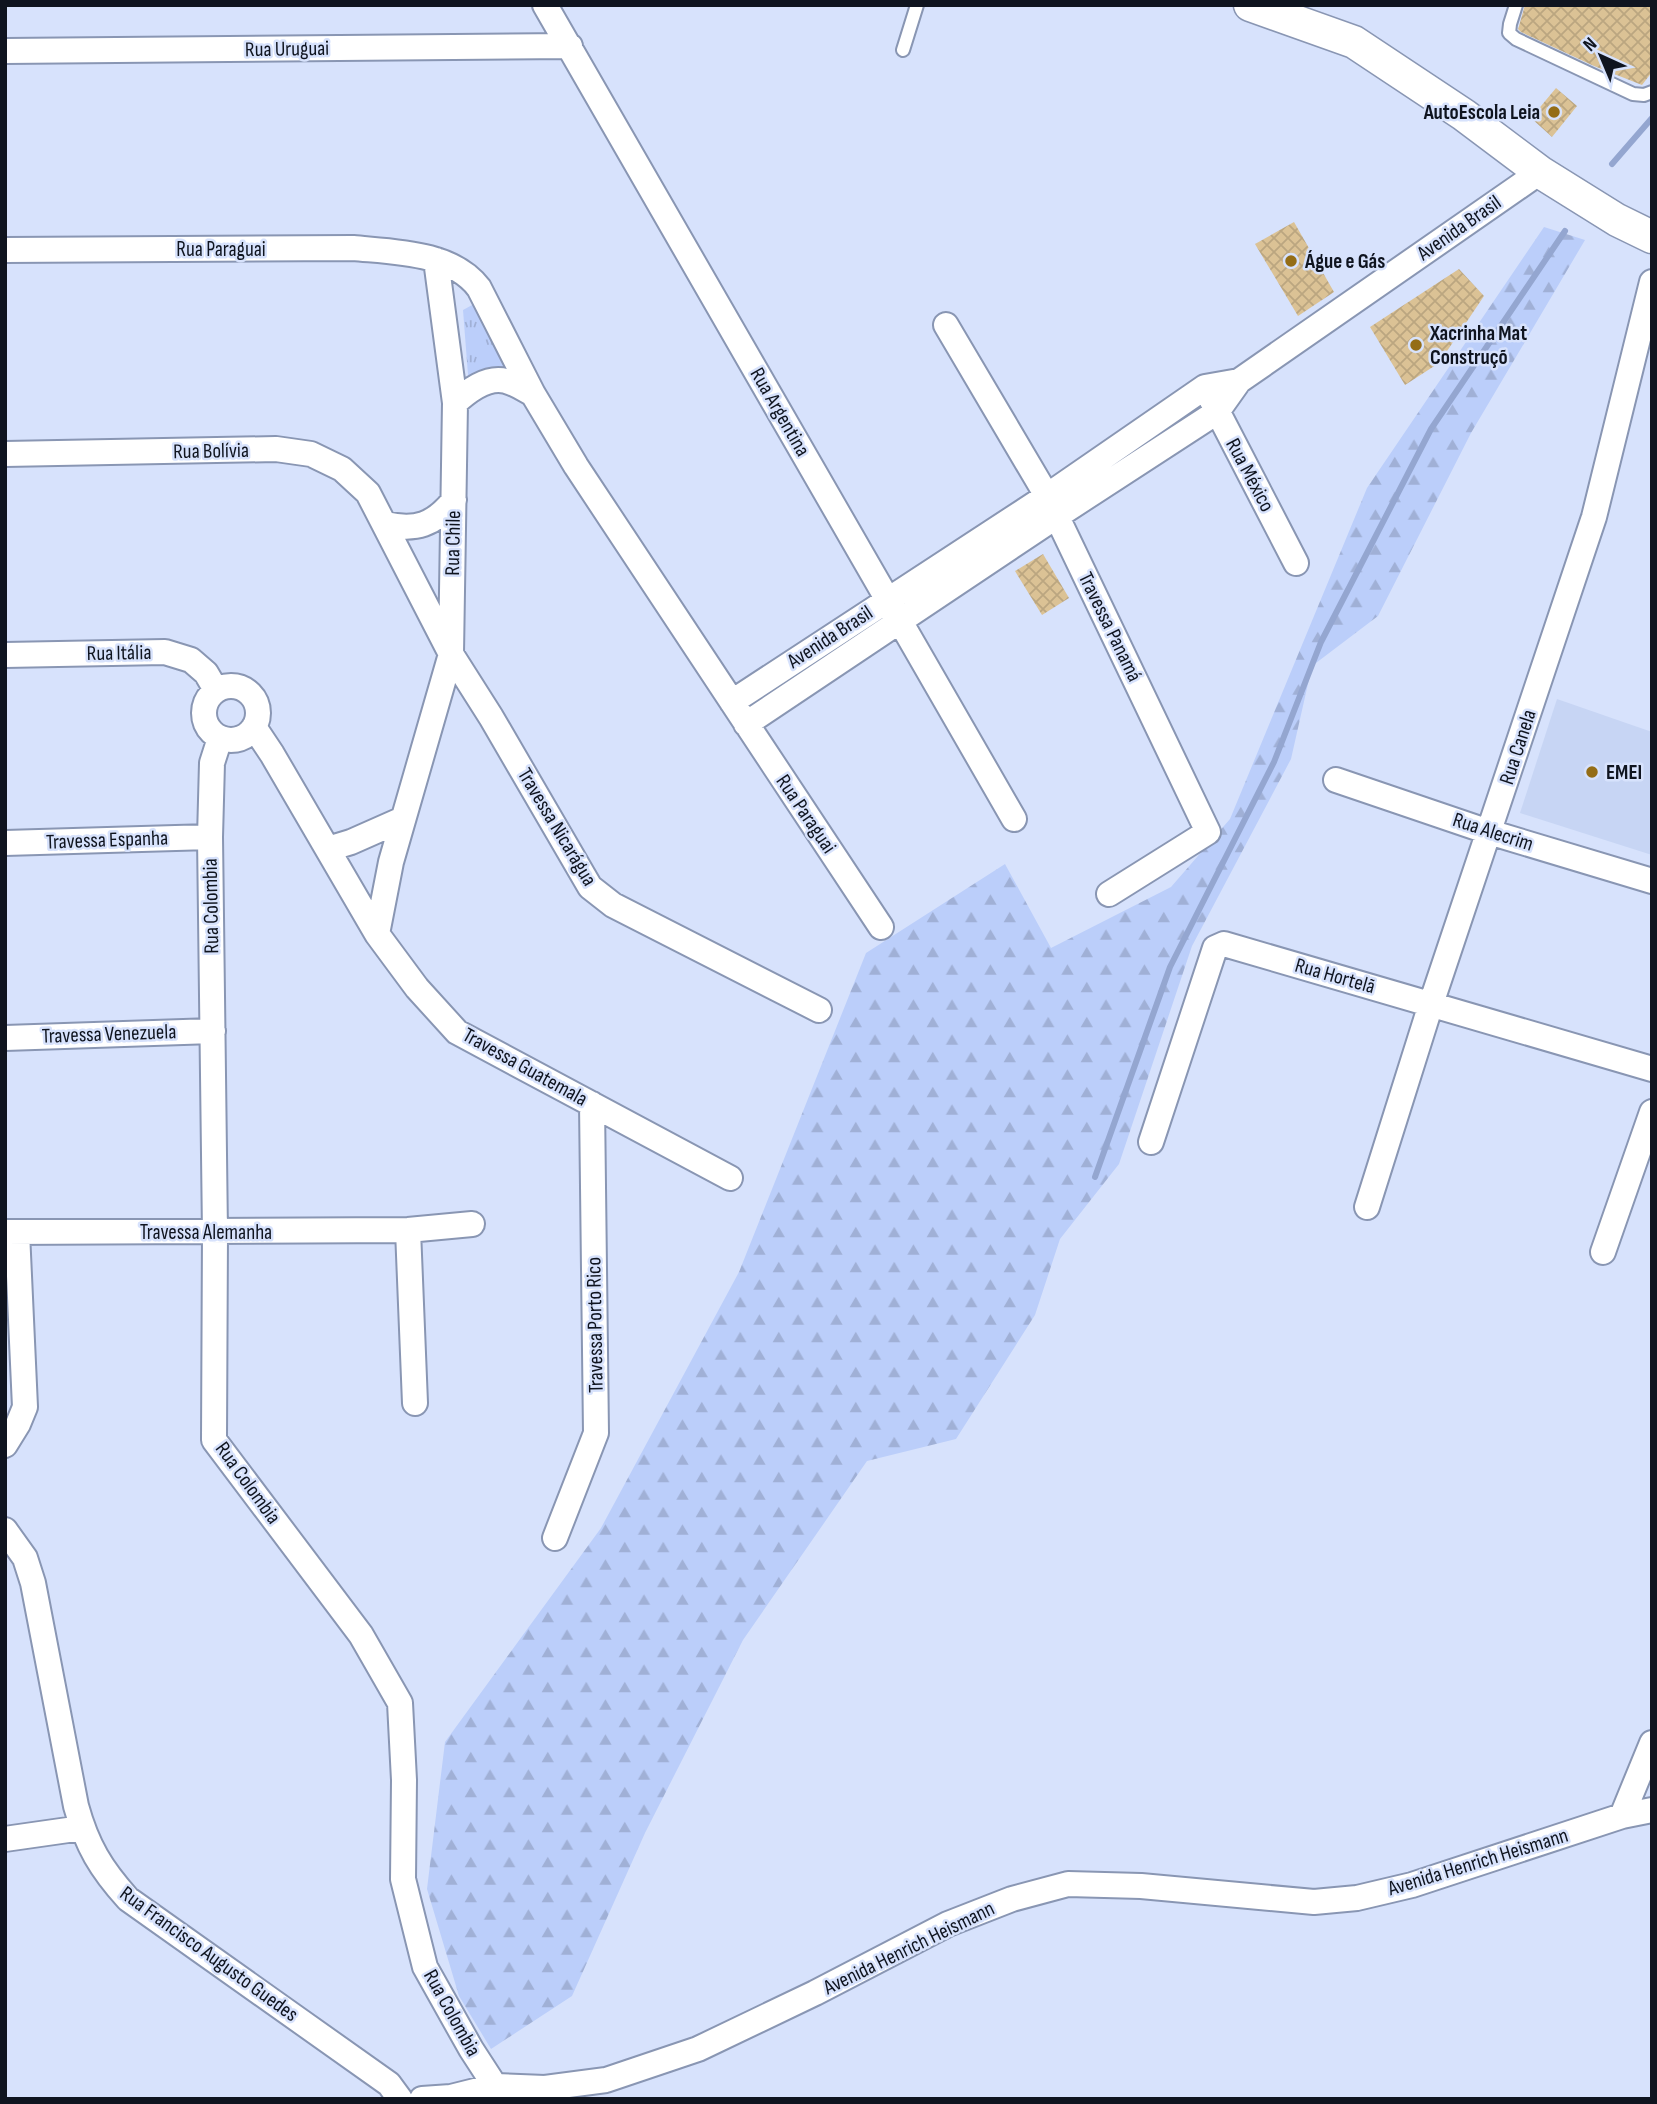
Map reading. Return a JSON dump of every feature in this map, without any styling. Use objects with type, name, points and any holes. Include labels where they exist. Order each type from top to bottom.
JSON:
[{"type":"street","name":"Rua Argentina","points":[[545,5],[1014,819]]},
{"type":"street","points":[[1250,5],[1354,42],[1464,115],[1540,172],[1617,220],[1652,237]]},
{"type":"street","name":"Rua Uruguai","points":[[5,51],[569,46]]},
{"type":"street","name":"Avenida Brasil","points":[[732,702],[894,609],[1114,466],[1217,412],[1240,381],[1540,172]]},
{"type":"street","name":"Rua Paraguai","points":[[5,250],[354,248],[436,260],[472,279],[479,288],[533,394]]},
{"type":"street","name":"Rua Chile","points":[[377,934],[391,862],[452,654],[455,403],[436,260]]},
{"type":"street","name":"Rua Canela","points":[[1367,1208],[1594,517],[1652,282]]},
{"type":"street","name":"Travessa Panamá","points":[[946,325],[1052,506],[1208,832],[1108,894]]},
{"type":"street","points":[[455,403],[469,390],[486,382],[505,380],[533,394],[576,466],[732,702]]},
{"type":"street","name":"Avenida Brasil","points":[[1114,466],[1205,387],[1240,381]]},
{"type":"street","name":"Rua México","points":[[1205,387],[1296,563]]},
{"type":"street","name":"Rua Bolívia","points":[[5,454],[276,449],[311,454],[342,469],[368,493],[452,654]]},
{"type":"street","points":[[385,524],[400,527],[423,524],[444,512],[454,500]]},
{"type":"street","name":"Avenida Brasil","points":[[746,724],[894,609]]},
{"type":"street","name":"Rua Itália","points":[[5,655],[165,652],[191,660],[206,673],[216,690]]},
{"type":"street","name":"Travessa Nicarágua","points":[[452,654],[590,887],[612,905],[819,1010]]},
{"type":"street","points":[[225,686],[244,689],[256,702],[258,711],[254,727],[239,739],[220,738],[212,733],[203,716],[208,697],[225,686]]},
{"type":"street","name":"Rua Paraguai","points":[[732,702],[881,927]]},
{"type":"street","name":"Travessa Guatemala","points":[[254,727],[377,934],[417,988],[457,1032],[730,1178]]},
{"type":"street","name":"Rua Colombia","points":[[220,738],[212,763],[209,837],[215,1233],[214,1440],[361,1634],[400,1703],[404,1780],[403,1879],[425,1967],[495,2086]]},
{"type":"street","name":"Rua Alecrim","points":[[1336,780],[1489,832],[1652,881]]},
{"type":"street","points":[[328,849],[403,819]]},
{"type":"street","name":"Travessa Espanha","points":[[5,843],[209,837]]},
{"type":"street","name":"Rua Hortelã","points":[[1151,1142],[1215,948],[1224,944],[1652,1069]]},
{"type":"street","name":"Travessa Venezuela","points":[[5,1038],[213,1031]]},
{"type":"street","name":"Travessa Porto Rico","points":[[555,1538],[596,1433],[592,1104]]},
{"type":"street","points":[[1603,1252],[1652,1112]]},
{"type":"street","name":"Travessa Alemanha","points":[[11,1232],[408,1230],[472,1224]]},
{"type":"street","points":[[408,1230],[415,1403]]},
{"type":"street","points":[[5,1445],[25,1407],[11,1232]]},
{"type":"street","name":"Rua Francisco Augusto Guedes","points":[[5,1530],[25,1558],[33,1583],[82,1828],[90,1849],[110,1879],[128,1899],[389,2084],[400,2099]]},
{"type":"street","points":[[1622,1816],[1652,1743]]},
{"type":"street","name":"Avenida Henrich Heismann","points":[[422,2099],[450,2097],[495,2086],[545,2088],[606,2080],[698,2049],[816,1993],[948,1924],[1012,1899],[1068,1884],[1140,1886],[1314,1902],[1357,1898],[1412,1885],[1622,1816],[1652,1810]]},
{"type":"street","points":[[5,1839],[82,1828]]},
{"type":"lane","points":[[903,50],[918,5]]},
{"type":"lane","points":[[1517,5],[1509,33],[1516,39],[1633,94],[1644,95],[1652,92]]},
{"type":"shaded area","name":"EMEI","points":[[1557,699],[1652,732],[1652,855],[1520,813]]},
{"type":"green space","points":[[1544,227],[1585,240],[1471,433],[1378,616],[1312,666],[1291,759],[1192,946],[1119,1164],[1060,1239],[1035,1315],[956,1439],[867,1461],[743,1640],[645,1833],[572,1996],[491,2049],[459,1996],[427,1889],[445,1742],[601,1528],[739,1272],[866,953],[1005,864],[1051,948],[1171,887],[1230,819],[1367,488]]},
{"type":"green space","points":[[474,304],[508,359],[504,368],[473,380],[468,375],[463,310]]},
{"type":"building","points":[[1525,5],[1652,5],[1652,72],[1642,85],[1521,32],[1518,29]]},
{"type":"building","name":"AutoEscola Leia","points":[[1556,88],[1577,106],[1552,137],[1531,118]]},
{"type":"building","name":"Águe e Gás","points":[[1294,222],[1334,292],[1298,316],[1255,244]]},
{"type":"building","name":"Xacrinha Mat Construçõ","points":[[1459,269],[1484,296],[1439,363],[1405,385],[1370,327]]},
{"type":"building","points":[[1043,554],[1069,598],[1042,615],[1015,571]]},
{"type":"waterway","points":[[1612,164],[1652,118]]},
{"type":"waterway","points":[[1095,1177],[1170,967],[1274,762],[1321,642],[1431,429],[1565,231]]},
{"type":"place","name":"AutoEscola Leia","points":[[1554,112]]},
{"type":"place","name":"Águe e Gás","points":[[1291,261]]},
{"type":"place","name":"Xacrinha Mat Construçõ","points":[[1416,345]]},
{"type":"place","name":"EMEI","points":[[1592,772]]}]
